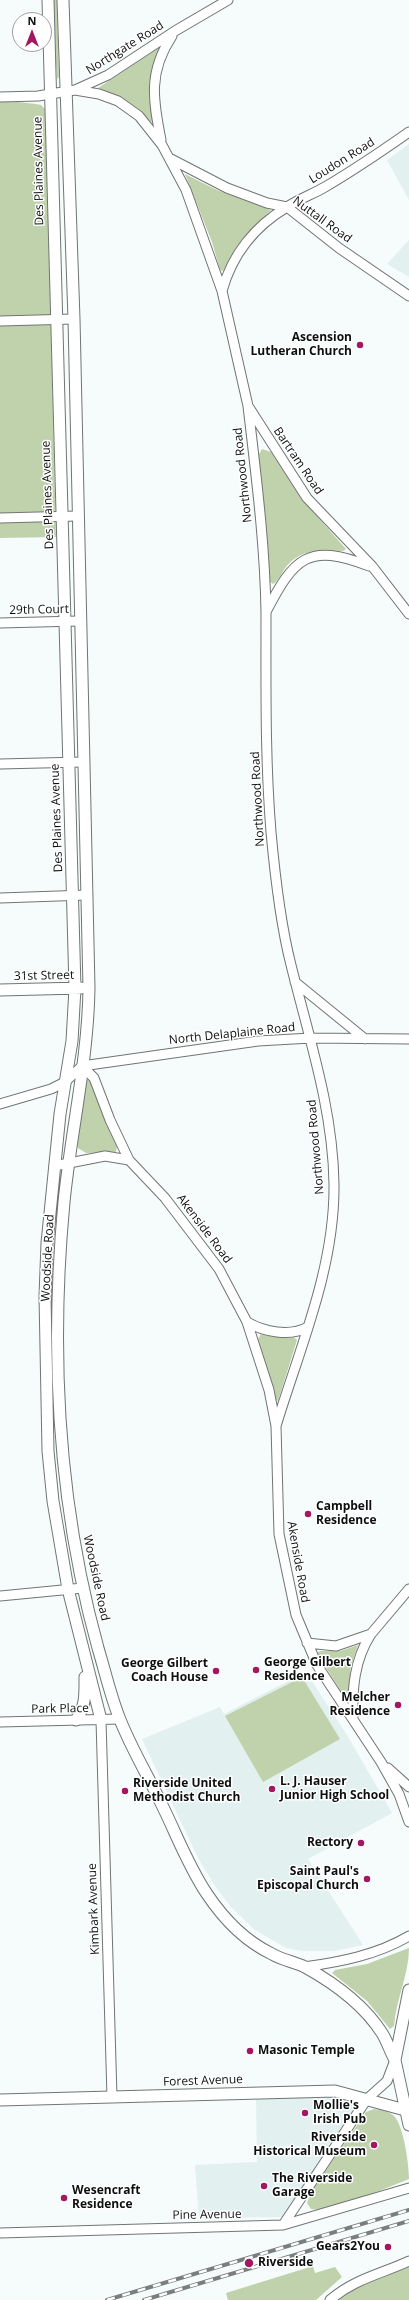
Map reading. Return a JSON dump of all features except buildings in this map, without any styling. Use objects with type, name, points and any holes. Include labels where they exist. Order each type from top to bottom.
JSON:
[{"type":"street","name":"Des Plaines Avenue","points":[[48,0],[75,988]]},
{"type":"street","points":[[63,0],[70,91],[79,621],[89,988]]},
{"type":"street","name":"Northgate Road","points":[[70,91],[108,75],[175,31],[228,0]]},
{"type":"street","name":"Northgate Road","points":[[162,145],[156,116],[154,81],[161,55],[175,31]]},
{"type":"street","name":"Bartram Road","points":[[0,97],[24,98],[70,91],[99,94],[118,101],[139,116],[162,145],[171,159],[186,190],[222,291],[248,406],[307,498],[372,566],[409,614]]},
{"type":"street","name":"Loudon Road","points":[[287,207],[325,187],[409,132]]},
{"type":"street","name":"Nuttall Road","points":[[171,159],[226,188],[267,203],[287,207],[339,248],[409,296]]},
{"type":"street","points":[[222,291],[227,274],[244,244],[270,219],[287,207]]},
{"type":"street","points":[[0,321],[74,320]]},
{"type":"street","name":"Northwood Road","points":[[248,406],[260,528],[266,613],[265,689],[271,831],[286,944],[311,1038],[327,1112],[334,1185],[329,1248],[315,1307],[276,1426]]},
{"type":"street","points":[[0,518],[77,516]]},
{"type":"street","name":"Northwood Road","points":[[266,613],[289,572],[314,555],[334,555],[372,566]]},
{"type":"street","name":"29th Court","points":[[0,623],[79,621]]},
{"type":"street","points":[[0,764],[83,762]]},
{"type":"street","points":[[0,898],[87,895]]},
{"type":"street","points":[[295,982],[365,1039]]},
{"type":"street","name":"Woodside Road","points":[[75,988],[72,1042],[65,1082],[49,1216],[45,1296],[48,1451],[53,1501],[68,1589],[101,1720]]},
{"type":"street","name":"31st Street","points":[[0,990],[89,988]]},
{"type":"street","name":"Woodside Road","points":[[89,988],[86,1043],[69,1163],[60,1268],[60,1372],[64,1469],[83,1588],[120,1719],[196,1874],[210,1899],[232,1925],[244,1936],[272,1955],[304,1967],[341,1991],[369,2016],[384,2036],[394,2060]]},
{"type":"street","name":"North Delaplaine Road","points":[[82,1066],[258,1041],[311,1038],[409,1040]]},
{"type":"street","points":[[0,1104],[51,1089],[65,1082],[82,1066]]},
{"type":"street","name":"Akenside Road","points":[[82,1066],[94,1078],[110,1120],[130,1160],[165,1198],[219,1269],[247,1322],[269,1390],[276,1426],[279,1534],[292,1600],[307,1643],[317,1665],[352,1721],[381,1762],[399,1794],[409,1822]]},
{"type":"street","points":[[54,1166],[105,1156],[130,1160]]},
{"type":"street","points":[[247,1322],[260,1328],[275,1332],[294,1331],[308,1327]]},
{"type":"street","points":[[0,1596],[83,1588]]},
{"type":"street","points":[[352,1721],[352,1700],[356,1671],[363,1646],[370,1634],[409,1589]]},
{"type":"street","points":[[307,1643],[336,1646],[370,1634]]},
{"type":"street","points":[[76,1720],[83,1709],[85,1700],[86,1660]]},
{"type":"street","name":"Park Place","points":[[0,1722],[120,1719]]},
{"type":"street","name":"Kimbark Avenue","points":[[101,1720],[112,2097]]},
{"type":"street","name":"Akenside Road","points":[[381,1762],[409,1787]]},
{"type":"street","points":[[304,1967],[350,1959],[393,1945],[409,1936]]},
{"type":"street","points":[[283,2225],[367,2099],[384,2086],[394,2060],[409,1990]]},
{"type":"street","points":[[394,2060],[409,2125]]},
{"type":"street","name":"Forest Avenue","points":[[0,2100],[335,2091],[407,2111]]},
{"type":"street","name":"Pine Avenue","points":[[0,2232],[283,2225],[409,2188]]},
{"type":"street","points":[[330,2300],[344,2288],[357,2281],[387,2271],[409,2261]]},
{"type":"shaded area","points":[[409,144],[409,200],[387,160]]},
{"type":"shaded area","points":[[409,240],[409,277],[387,264]]},
{"type":"shaded area","name":"L. J. Hauser Junior High School","points":[[306,1672],[347,1735],[392,1813],[308,1859],[363,1945],[335,1951],[302,1951],[286,1948],[255,1930],[231,1907],[217,1889],[198,1858],[142,1739],[220,1707],[224,1714]]},
{"type":"shaded area","points":[[369,2092],[283,2217],[199,2218],[195,2165],[257,2162],[256,2096]]},
{"type":"green space","points":[[52,0],[57,0],[59,77],[57,79]]},
{"type":"green space","points":[[162,46],[151,75],[149,99],[153,121],[151,122],[140,110],[123,98],[98,88]]},
{"type":"green space","points":[[0,100],[41,105],[46,110],[56,537],[0,538]]},
{"type":"green space","points":[[185,174],[217,190],[271,210],[244,238],[223,271],[220,270],[212,242]]},
{"type":"green space","points":[[262,449],[271,452],[301,498],[346,549],[343,551],[327,550],[305,553],[298,556],[286,567],[279,579],[273,584],[269,581],[258,456]]},
{"type":"green space","points":[[86,1081],[91,1081],[117,1147],[116,1152],[86,1153],[78,1148],[77,1142]]},
{"type":"green space","points":[[261,1334],[275,1337],[294,1337],[297,1340],[278,1401],[276,1400],[258,1339]]},
{"type":"green space","points":[[358,1645],[351,1666],[348,1697],[345,1698],[317,1653],[320,1651],[340,1651]]},
{"type":"green space","points":[[302,1677],[340,1739],[263,1782],[225,1716]]},
{"type":"green space","points":[[409,1948],[407,1967],[397,2006],[394,2026],[390,2029],[367,2001],[332,1973],[335,1970],[367,1964]]},
{"type":"green space","points":[[374,2109],[390,2113],[398,2121],[405,2146],[409,2179],[374,2193],[331,2207],[311,2209],[307,2203],[311,2192],[366,2112]]},
{"type":"green space","points":[[409,2265],[409,2300],[334,2300],[358,2283]]},
{"type":"green space","points":[[313,2266],[315,2273],[335,2267],[342,2277],[316,2300],[228,2300],[226,2293]]},
{"type":"railway","points":[[107,2300],[409,2210]]},
{"type":"railway","points":[[144,2300],[409,2221]]},
{"type":"place","name":"Ascension Lutheran Church","points":[[360,345]]},
{"type":"place","name":"Campbell Residence","points":[[308,1514]]},
{"type":"place","name":"George Gilbert Residence","points":[[256,1670]]},
{"type":"place","name":"George Gilbert Coach House","points":[[216,1671]]},
{"type":"place","name":"Melcher Residence","points":[[398,1705]]},
{"type":"place","name":"L. J. Hauser Junior High School","points":[[272,1789]]},
{"type":"place","name":"Riverside United Methodist Church","points":[[125,1791]]},
{"type":"place","name":"Rectory","points":[[361,1843]]},
{"type":"place","name":"Saint Paul's Episcopal Church","points":[[367,1879]]},
{"type":"place","name":"Masonic Temple","points":[[250,2051]]},
{"type":"place","name":"Mollie's Irish Pub","points":[[305,2113]]},
{"type":"place","name":"Riverside Historical Museum","points":[[374,2145]]},
{"type":"place","name":"The Riverside Garage","points":[[264,2186]]},
{"type":"place","name":"Wesencraft Residence","points":[[64,2198]]},
{"type":"place","name":"Gears2You","points":[[388,2247]]},
{"type":"place","name":"Riverside","points":[[249,2263]]}]
